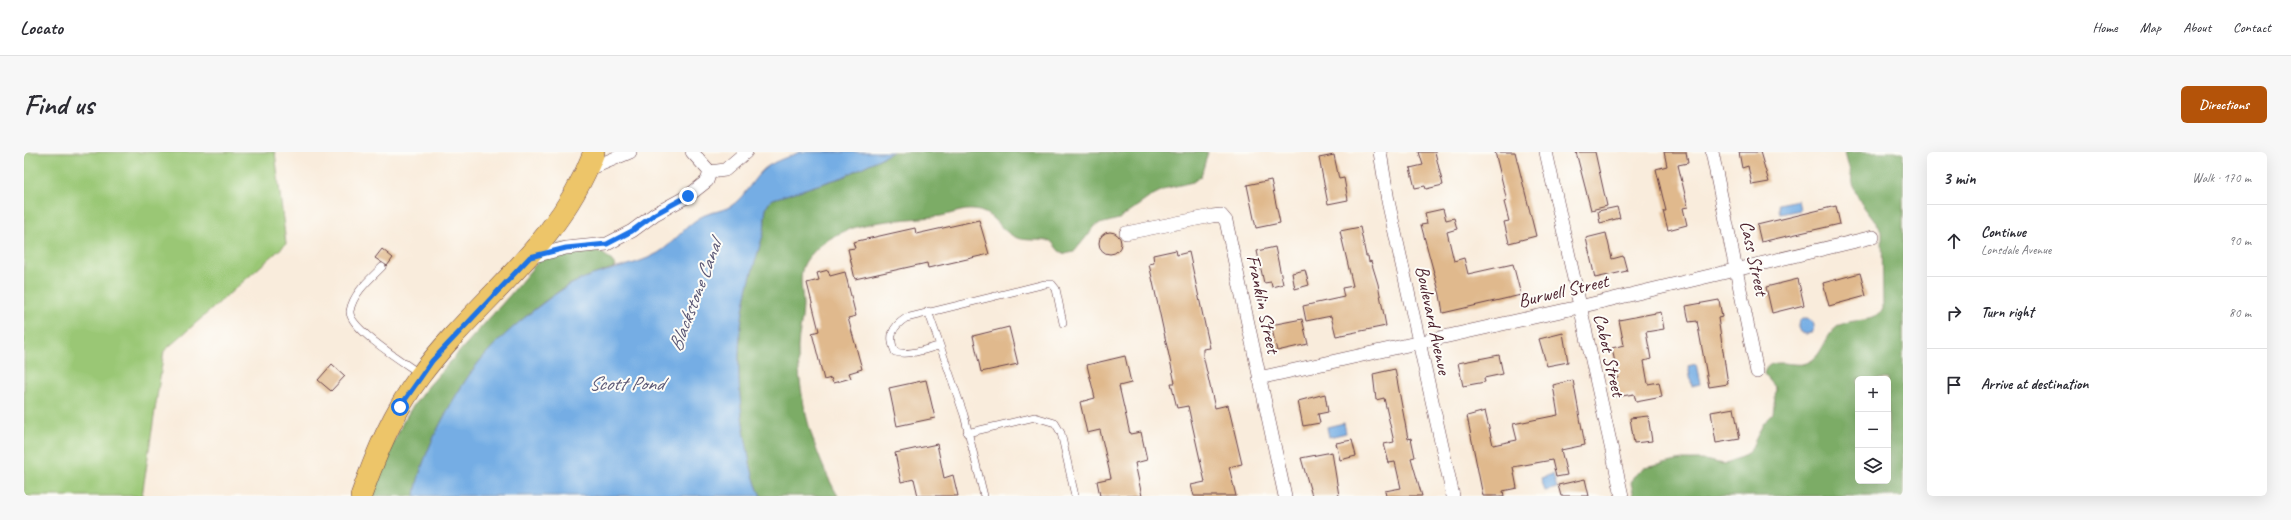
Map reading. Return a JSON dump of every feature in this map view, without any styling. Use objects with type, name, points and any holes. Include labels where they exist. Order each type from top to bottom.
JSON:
[{"type":"main road","points":[[361,496],[385,434],[421,374],[446,345],[530,257],[577,192],[590,161]]},
{"type":"street","points":[[590,161],[630,152]]},
{"type":"street","points":[[692,152],[710,172]]},
{"type":"street","points":[[710,172],[725,170],[746,152]]},
{"type":"street","name":"Boulevard Avenue","points":[[1380,152],[1388,202],[1453,496]]},
{"type":"street","name":"Cabot Street","points":[[1546,152],[1579,307],[1622,496]]},
{"type":"street","name":"Cass Street","points":[[1712,152],[1757,372]]},
{"type":"street","points":[[530,257],[566,248],[607,244],[632,231],[655,214],[688,196],[707,181],[710,172]]},
{"type":"street","name":"Franklin Street","points":[[1126,233],[1221,215],[1226,221],[1285,496]]},
{"type":"street","name":"Burwell Street","points":[[1259,378],[1419,344],[1873,237]]},
{"type":"lane","points":[[382,267],[356,297],[350,310],[351,318],[364,333],[421,374]]},
{"type":"lane","points":[[939,346],[901,354],[895,352],[892,344],[892,333],[896,325],[906,318],[928,311],[1045,284],[1052,284],[1056,289],[1063,323]]},
{"type":"lane","points":[[928,311],[964,415],[984,496]]},
{"type":"lane","points":[[968,433],[1035,417],[1055,423],[1061,434],[1074,496]]},
{"type":"green space","points":[[24,152],[275,152],[286,244],[164,351],[142,496],[24,496]]},
{"type":"green space","points":[[893,152],[1208,152],[1201,176],[1193,182],[1167,188],[1153,195],[1119,219],[1096,225],[1074,252],[1065,254],[1059,251],[1051,241],[1047,240],[1027,240],[1017,238],[1008,233],[986,213],[973,210],[961,211],[941,216],[870,224],[853,228],[822,244],[809,257],[805,263],[801,275],[803,306],[798,343],[799,367],[804,405],[814,443],[821,462],[838,496],[761,496],[752,472],[744,430],[739,379],[739,345],[745,301],[763,235],[767,207],[773,199],[843,177]]},
{"type":"green space","points":[[1845,152],[1903,152],[1903,496],[1634,496],[1631,483],[1633,477],[1644,468],[1682,460],[1704,460],[1724,464],[1746,455],[1751,449],[1763,424],[1773,414],[1776,388],[1764,374],[1766,368],[1774,363],[1803,364],[1810,362],[1819,353],[1832,331],[1837,327],[1849,322],[1868,319],[1878,314],[1883,309],[1882,231],[1861,203],[1855,191]]},
{"type":"green space","points":[[565,243],[601,253],[607,256],[616,267],[582,279],[561,290],[525,317],[484,356],[463,385],[441,422],[424,462],[415,496],[373,496],[383,466],[403,422],[425,390],[510,295],[550,247]]},
{"type":"water","name":"Scott Pond","points":[[800,152],[893,152],[843,177],[773,199],[767,207],[763,235],[745,301],[739,345],[740,396],[744,430],[752,472],[761,496],[415,496],[418,480],[431,442],[451,403],[473,369],[492,347],[513,328],[537,308],[570,285],[591,276],[636,262],[658,253],[699,218],[727,208],[735,203],[760,173],[768,166],[781,159]]},
{"type":"water","points":[[1798,200],[1800,210],[1780,214],[1778,204]]},
{"type":"water","points":[[1806,318],[1812,320],[1814,326],[1812,332],[1806,334],[1800,332],[1798,326],[1800,320]]},
{"type":"water","points":[[1696,364],[1700,384],[1692,386],[1688,366]]},
{"type":"water","points":[[1344,423],[1346,433],[1329,437],[1327,427]]},
{"type":"water","points":[[1553,474],[1557,488],[1545,491],[1541,478]]},
{"type":"building","points":[[1419,152],[1435,152],[1443,185],[1426,189],[1425,186],[1415,188],[1410,168],[1423,165]]},
{"type":"building","points":[[1495,152],[1515,152],[1536,236],[1509,243],[1504,222],[1509,221],[1504,202],[1507,201]]},
{"type":"building","points":[[1576,152],[1595,152],[1607,206],[1591,210]]},
{"type":"building","points":[[1664,152],[1686,152],[1688,163],[1678,165],[1688,207],[1683,208],[1687,225],[1668,230],[1663,211],[1666,211],[1656,169],[1667,166]]},
{"type":"building","points":[[1739,152],[1760,152],[1769,182],[1752,185],[1748,166],[1742,168]]},
{"type":"building","points":[[1334,155],[1339,179],[1344,178],[1348,200],[1328,204],[1319,158]]},
{"type":"building","points":[[1271,180],[1280,223],[1256,228],[1247,185]]},
{"type":"building","points":[[1836,206],[1840,224],[1761,242],[1757,225]]},
{"type":"building","points":[[1617,207],[1620,218],[1600,223],[1598,211]]},
{"type":"building","points":[[1443,209],[1446,220],[1454,218],[1457,229],[1447,232],[1454,261],[1464,258],[1468,274],[1513,264],[1521,295],[1443,313],[1440,295],[1421,225],[1427,224],[1425,213]]},
{"type":"building","points":[[979,220],[989,254],[928,268],[927,263],[855,279],[848,249],[855,248],[853,242],[915,228],[916,234]]},
{"type":"building","points":[[1360,227],[1366,256],[1368,256],[1369,262],[1371,261],[1378,284],[1386,326],[1336,336],[1331,316],[1306,321],[1303,306],[1344,297],[1342,288],[1353,286],[1340,231]]},
{"type":"building","points":[[1110,232],[1118,235],[1121,243],[1118,251],[1110,254],[1102,251],[1099,243],[1102,235]]},
{"type":"building","points":[[1606,233],[1612,259],[1623,256],[1627,271],[1595,278],[1586,238]]},
{"type":"building","points":[[1275,247],[1283,284],[1272,287],[1271,282],[1264,283],[1257,251]]},
{"type":"building","points":[[382,249],[393,258],[387,266],[375,258]]},
{"type":"building","points":[[1176,250],[1177,255],[1189,252],[1210,348],[1203,349],[1203,355],[1215,408],[1228,405],[1242,464],[1229,467],[1236,496],[1194,496],[1191,485],[1205,482],[1188,406],[1177,408],[1171,383],[1175,383],[1149,264],[1154,263],[1153,255]]},
{"type":"building","points":[[828,270],[830,276],[845,272],[856,316],[848,318],[862,369],[849,373],[851,378],[833,383],[831,378],[824,380],[812,333],[819,331],[807,283],[819,280],[817,273]]},
{"type":"building","points":[[1305,270],[1309,285],[1295,289],[1292,273]]},
{"type":"building","points":[[1860,273],[1866,296],[1829,306],[1823,283]]},
{"type":"building","points":[[1798,279],[1804,305],[1772,313],[1766,287]]},
{"type":"building","points":[[1719,300],[1722,317],[1718,318],[1728,384],[1709,387],[1697,321],[1689,322],[1686,306]]},
{"type":"building","points":[[1661,312],[1664,329],[1646,332],[1651,359],[1644,361],[1648,384],[1659,382],[1662,397],[1636,402],[1634,394],[1616,397],[1613,379],[1618,378],[1612,348],[1624,345],[1619,320]]},
{"type":"building","points":[[1302,319],[1308,344],[1277,351],[1271,325]]},
{"type":"building","points":[[1009,327],[1018,364],[981,372],[973,336]]},
{"type":"building","points":[[1563,333],[1568,362],[1547,366],[1539,339]]},
{"type":"building","points":[[1499,355],[1503,374],[1484,378],[1485,382],[1463,386],[1458,363]]},
{"type":"building","points":[[1125,356],[1131,383],[1119,386],[1130,434],[1141,432],[1147,460],[1135,463],[1142,496],[1100,496],[1097,481],[1111,478],[1100,430],[1087,433],[1080,402],[1095,398],[1087,365]]},
{"type":"building","points":[[332,364],[345,376],[331,391],[318,380]]},
{"type":"building","points":[[1395,369],[1408,439],[1411,438],[1415,457],[1411,458],[1422,496],[1386,496],[1385,491],[1401,488],[1395,462],[1389,463],[1384,444],[1394,442],[1384,398],[1376,400],[1373,374]]},
{"type":"building","points":[[926,380],[935,418],[897,426],[889,388]]},
{"type":"building","points":[[1573,380],[1585,445],[1561,450],[1567,475],[1556,477],[1552,460],[1513,467],[1517,488],[1503,491],[1504,496],[1483,496],[1467,416],[1485,411],[1493,445],[1517,440],[1513,424],[1558,415],[1553,385]]},
{"type":"building","points":[[1325,394],[1328,412],[1318,414],[1320,423],[1303,426],[1298,401]]},
{"type":"building","points":[[1734,408],[1740,439],[1716,443],[1711,412]]},
{"type":"building","points":[[1648,416],[1652,441],[1634,443],[1630,418]]},
{"type":"building","points":[[1352,440],[1356,456],[1340,460],[1336,443]]},
{"type":"building","points":[[937,444],[944,478],[953,475],[958,496],[918,496],[914,479],[901,482],[895,453]]},
{"type":"building","points":[[1332,452],[1339,496],[1312,496],[1301,458]]},
{"type":"building","points":[[1585,479],[1589,496],[1561,496],[1558,485]]},
{"type":"route","points":[[400,407],[419,377],[432,361],[530,257],[566,248],[607,244],[632,231],[655,214],[688,196]]},
{"type":"water label","name":"Blackstone Canal","points":[[695,296]]}]
